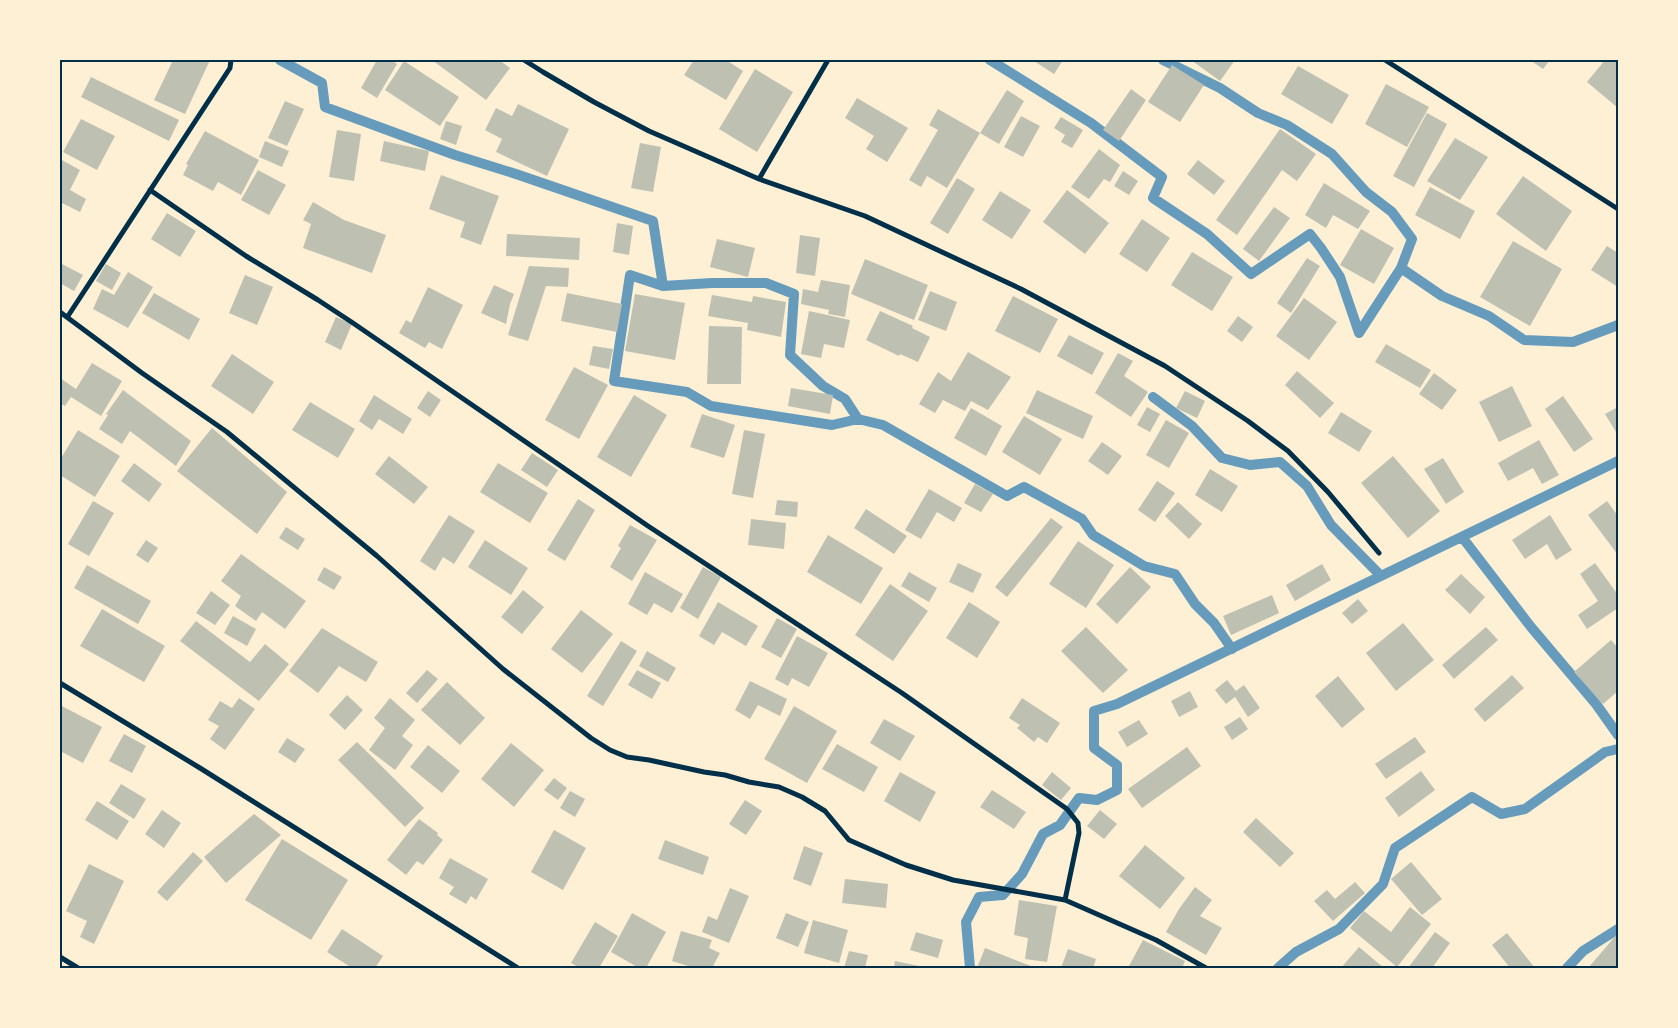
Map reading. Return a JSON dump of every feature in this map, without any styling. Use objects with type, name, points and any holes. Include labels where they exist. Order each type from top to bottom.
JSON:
[{"type":"street","points":[[68,316],[230,68],[231,60]]},
{"type":"street","points":[[524,60],[594,102],[649,131],[759,179],[874,220],[1021,289],[1164,366],[1248,421],[1288,451],[1328,492],[1379,553]]},
{"type":"street","points":[[759,179],[828,60]]},
{"type":"street","points":[[1385,60],[1618,209]]},
{"type":"street","points":[[150,190],[246,256],[332,309],[648,526],[902,693],[1067,809],[1078,823],[1079,833],[1065,900]]},
{"type":"street","points":[[60,312],[227,432],[377,556],[503,669],[590,738],[610,750],[627,757],[678,765],[749,782],[780,787],[825,811],[849,840],[906,865],[953,880],[1065,900],[1156,940],[1206,968]]},
{"type":"street","points":[[60,683],[209,773],[518,968]]},
{"type":"street","points":[[60,957],[78,968]]},
{"type":"building","points":[[173,60],[210,60],[185,114],[154,100]]},
{"type":"building","points":[[377,60],[391,60],[397,64],[377,98],[361,88]]},
{"type":"building","points":[[432,60],[499,60],[510,68],[486,100]]},
{"type":"building","points":[[694,60],[726,60],[743,71],[726,100],[684,75]]},
{"type":"building","points":[[1035,60],[1063,60],[1054,74]]},
{"type":"building","points":[[1191,60],[1235,60],[1220,81]]},
{"type":"building","points":[[1530,60],[1550,60],[1543,69]]},
{"type":"building","points":[[1605,60],[1618,60],[1618,108],[1587,82]]},
{"type":"building","points":[[404,61],[459,97],[440,126],[385,90]]},
{"type":"building","points":[[1172,65],[1204,85],[1180,122],[1148,102]]},
{"type":"building","points":[[1298,66],[1349,95],[1332,124],[1281,94]]},
{"type":"building","points":[[755,69],[793,92],[757,152],[719,129]]},
{"type":"building","points":[[91,77],[179,120],[169,141],[81,97]]},
{"type":"building","points":[[1386,84],[1429,107],[1407,147],[1365,124]]},
{"type":"building","points":[[1131,89],[1146,100],[1119,141],[1103,130]]},
{"type":"building","points":[[1007,90],[1024,101],[999,144],[980,133]]},
{"type":"building","points":[[857,98],[908,128],[887,162],[866,149],[874,136],[845,118]]},
{"type":"building","points":[[285,101],[304,109],[287,146],[268,138]]},
{"type":"building","points":[[518,104],[569,129],[547,176],[496,152],[502,139],[485,130],[496,108],[512,116]]},
{"type":"building","points":[[938,109],[980,133],[947,188],[927,176],[921,187],[909,180],[938,130],[929,125]]},
{"type":"building","points":[[1427,113],[1447,124],[1414,187],[1393,176]]},
{"type":"building","points":[[1021,116],[1040,126],[1023,157],[1004,147]]},
{"type":"building","points":[[1061,117],[1083,130],[1072,148],[1061,142],[1065,135],[1054,128]]},
{"type":"building","points":[[81,119],[115,136],[97,170],[63,152]]},
{"type":"building","points":[[446,121],[462,126],[456,145],[440,139]]},
{"type":"building","points":[[1280,129],[1316,154],[1297,181],[1282,170],[1237,235],[1216,220]]},
{"type":"building","points":[[337,130],[361,134],[354,181],[329,177]]},
{"type":"building","points":[[205,131],[259,160],[241,195],[218,182],[213,191],[183,175],[188,165],[186,164]]},
{"type":"building","points":[[1455,138],[1488,157],[1460,200],[1427,181]]},
{"type":"building","points":[[265,141],[289,151],[282,167],[259,157]]},
{"type":"building","points":[[384,141],[429,151],[425,171],[380,161]]},
{"type":"building","points":[[640,143],[661,147],[653,192],[631,188]]},
{"type":"building","points":[[1099,149],[1120,165],[1110,182],[1104,179],[1089,199],[1071,187]]},
{"type":"building","points":[[60,159],[80,170],[70,190],[86,199],[80,212],[60,202]]},
{"type":"building","points":[[1198,160],[1225,181],[1214,195],[1187,174]]},
{"type":"building","points":[[258,170],[286,185],[269,215],[241,200]]},
{"type":"building","points":[[1123,171],[1138,181],[1129,195],[1114,186]]},
{"type":"building","points":[[441,175],[499,196],[481,245],[460,237],[465,222],[429,209]]},
{"type":"building","points":[[1523,176],[1572,211],[1546,251],[1496,214]]},
{"type":"building","points":[[957,178],[975,189],[948,234],[930,223]]},
{"type":"building","points":[[1324,183],[1370,211],[1358,229],[1333,215],[1326,228],[1305,215]]},
{"type":"building","points":[[1430,187],[1475,211],[1460,239],[1415,215]]},
{"type":"building","points":[[1067,190],[1109,223],[1085,254],[1043,222]]},
{"type":"building","points":[[1000,191],[1031,210],[1012,239],[982,220]]},
{"type":"building","points":[[313,202],[344,220],[386,235],[372,273],[303,248],[311,224],[303,220]]},
{"type":"building","points":[[1274,207],[1290,218],[1259,261],[1243,249]]},
{"type":"building","points":[[167,213],[196,231],[180,257],[151,239]]},
{"type":"building","points":[[1142,219],[1170,238],[1147,272],[1119,254]]},
{"type":"building","points":[[617,223],[633,226],[629,255],[613,252]]},
{"type":"building","points":[[1361,229],[1394,248],[1374,284],[1340,265]]},
{"type":"building","points":[[507,234],[580,238],[579,260],[506,256]]},
{"type":"building","points":[[800,235],[820,238],[815,276],[796,273]]},
{"type":"building","points":[[717,239],[755,248],[748,277],[710,267]]},
{"type":"building","points":[[1513,241],[1562,269],[1530,326],[1480,297]]},
{"type":"building","points":[[1607,246],[1618,253],[1618,287],[1591,270]]},
{"type":"building","points":[[1192,252],[1233,277],[1212,311],[1171,285]]},
{"type":"building","points":[[1307,258],[1320,266],[1291,313],[1277,303]]},
{"type":"building","points":[[865,259],[928,285],[914,320],[851,294]]},
{"type":"building","points":[[60,263],[83,275],[74,291],[60,283]]},
{"type":"building","points":[[106,264],[121,273],[112,290],[96,281]]},
{"type":"building","points":[[529,266],[569,268],[568,287],[546,286],[528,341],[508,335]]},
{"type":"building","points":[[128,272],[153,287],[128,328],[93,309],[102,289],[114,295]]},
{"type":"building","points":[[245,275],[273,287],[257,325],[229,313]]},
{"type":"building","points":[[821,280],[850,285],[845,317],[828,314],[829,310],[801,304],[803,289],[818,292]]},
{"type":"building","points":[[494,285],[514,294],[506,324],[481,313]]},
{"type":"building","points":[[428,287],[463,305],[442,349],[429,342],[425,348],[399,333],[406,320],[411,323]]},
{"type":"building","points":[[930,291],[957,302],[946,331],[918,320]]},
{"type":"building","points":[[154,293],[200,319],[189,340],[142,313]]},
{"type":"building","points":[[567,293],[622,304],[617,332],[561,321]]},
{"type":"building","points":[[635,294],[685,303],[675,360],[625,351]]},
{"type":"building","points":[[712,295],[752,302],[753,296],[786,302],[781,337],[747,330],[748,323],[708,316]]},
{"type":"building","points":[[1013,296],[1058,319],[1040,353],[995,331]]},
{"type":"building","points":[[1304,298],[1337,322],[1309,360],[1276,336]]},
{"type":"building","points":[[809,311],[850,320],[844,348],[824,344],[821,358],[801,354]]},
{"type":"building","points":[[880,311],[913,326],[912,328],[930,337],[918,362],[900,354],[899,356],[866,340]]},
{"type":"building","points":[[1238,316],[1253,327],[1242,342],[1227,331]]},
{"type":"building","points":[[336,317],[352,324],[341,350],[325,342]]},
{"type":"building","points":[[709,326],[742,327],[741,384],[707,384]]},
{"type":"building","points":[[1069,335],[1104,353],[1092,375],[1057,356]]},
{"type":"building","points":[[1386,344],[1431,370],[1420,388],[1375,362]]},
{"type":"building","points":[[593,346],[613,349],[609,369],[589,365]]},
{"type":"building","points":[[968,352],[1011,377],[988,410],[971,401],[965,411],[943,400],[935,413],[919,404],[938,372],[951,381]]},
{"type":"building","points":[[1118,353],[1133,361],[1124,376],[1148,392],[1131,417],[1095,393]]},
{"type":"building","points":[[232,354],[274,382],[253,414],[211,386]]},
{"type":"building","points":[[92,363],[122,381],[101,416],[71,397],[65,406],[60,403],[60,378],[76,389]]},
{"type":"building","points":[[574,367],[608,385],[579,439],[545,420]]},
{"type":"building","points":[[1297,371],[1334,403],[1320,418],[1285,385]]},
{"type":"building","points":[[1434,373],[1457,390],[1442,410],[1419,394]]},
{"type":"building","points":[[1512,386],[1532,426],[1499,442],[1479,402]]},
{"type":"building","points":[[791,388],[833,395],[830,414],[788,406]]},
{"type":"building","points":[[123,390],[191,441],[176,466],[130,431],[122,444],[99,429],[108,415],[106,414]]},
{"type":"building","points":[[1037,390],[1093,416],[1083,439],[1026,413]]},
{"type":"building","points":[[428,391],[441,400],[430,417],[417,408]]},
{"type":"building","points":[[1185,391],[1205,401],[1197,418],[1176,408]]},
{"type":"building","points":[[374,395],[412,419],[403,434],[379,419],[372,430],[359,421]]},
{"type":"building","points":[[634,395],[667,415],[631,477],[597,457]]},
{"type":"building","points":[[1563,396],[1593,439],[1574,452],[1545,409]]},
{"type":"building","points":[[310,402],[355,429],[338,458],[292,430]]},
{"type":"building","points":[[1147,407],[1160,414],[1150,432],[1137,425]]},
{"type":"building","points":[[1618,407],[1618,430],[1616,432],[1605,414]]},
{"type":"building","points":[[971,408],[1002,426],[986,456],[954,438]]},
{"type":"building","points":[[1341,412],[1372,431],[1359,452],[1328,433]]},
{"type":"building","points":[[702,414],[735,425],[724,458],[690,447]]},
{"type":"building","points":[[1024,416],[1062,439],[1040,475],[1002,452]]},
{"type":"building","points":[[1166,420],[1189,433],[1169,468],[1146,455]]},
{"type":"building","points":[[212,428],[287,492],[257,534],[177,471]]},
{"type":"building","points":[[78,430],[120,456],[95,497],[60,475],[60,460]]},
{"type":"building","points":[[744,430],[765,434],[753,498],[732,494]]},
{"type":"building","points":[[1539,440],[1559,475],[1542,484],[1533,468],[1508,481],[1498,463]]},
{"type":"building","points":[[1102,442],[1122,456],[1108,475],[1088,461]]},
{"type":"building","points":[[532,453],[558,470],[547,487],[521,470]]},
{"type":"building","points":[[389,456],[428,487],[414,504],[375,474]]},
{"type":"building","points":[[1393,456],[1440,511],[1408,538],[1361,483]]},
{"type":"building","points":[[1443,458],[1464,492],[1446,504],[1424,469]]},
{"type":"building","points":[[134,463],[162,484],[149,502],[121,481]]},
{"type":"building","points":[[498,463],[548,493],[530,523],[480,492]]},
{"type":"building","points":[[1210,469],[1238,486],[1222,512],[1195,495]]},
{"type":"building","points":[[1157,481],[1175,493],[1155,522],[1138,510]]},
{"type":"building","points":[[975,484],[993,494],[981,512],[964,503]]},
{"type":"building","points":[[929,489],[962,508],[954,522],[937,512],[921,539],[905,530]]},
{"type":"building","points":[[578,499],[595,510],[565,561],[547,550]]},
{"type":"building","points":[[777,500],[798,502],[797,517],[775,515]]},
{"type":"building","points":[[93,501],[114,513],[89,556],[68,544]]},
{"type":"building","points":[[1607,501],[1618,516],[1618,555],[1588,515]]},
{"type":"building","points":[[1178,502],[1202,524],[1189,539],[1165,516]]},
{"type":"building","points":[[866,509],[907,536],[894,554],[854,528]]},
{"type":"building","points":[[449,515],[475,531],[454,564],[443,557],[435,571],[420,561]]},
{"type":"building","points":[[1550,515],[1572,550],[1556,560],[1547,544],[1525,559],[1512,540]]},
{"type":"building","points":[[1051,518],[1063,527],[1007,597],[995,587]]},
{"type":"building","points":[[751,519],[786,523],[784,549],[748,545]]},
{"type":"building","points":[[630,525],[657,540],[632,581],[610,567],[621,548],[618,546]]},
{"type":"building","points":[[286,527],[305,539],[298,550],[279,538]]},
{"type":"building","points":[[828,535],[883,568],[861,604],[807,572]]},
{"type":"building","points":[[146,540],[158,548],[148,563],[136,555]]},
{"type":"building","points":[[485,540],[528,568],[511,595],[468,567]]},
{"type":"building","points":[[1078,541],[1114,565],[1086,608],[1049,584]]},
{"type":"building","points":[[241,554],[306,601],[285,629],[262,612],[256,621],[235,606],[241,596],[221,581]]},
{"type":"building","points":[[958,563],[982,574],[973,593],[949,582]]},
{"type":"building","points":[[1595,563],[1618,595],[1618,608],[1587,629],[1578,615],[1598,601],[1580,574]]},
{"type":"building","points":[[1322,564],[1331,580],[1295,601],[1286,585]]},
{"type":"building","points":[[87,565],[151,601],[138,624],[74,588]]},
{"type":"building","points":[[324,567],[342,577],[334,590],[317,580]]},
{"type":"building","points":[[703,567],[721,577],[698,619],[680,608]]},
{"type":"building","points":[[1130,567],[1151,587],[1117,624],[1096,604]]},
{"type":"building","points":[[645,572],[683,594],[672,613],[654,603],[647,615],[628,604]]},
{"type":"building","points":[[909,572],[937,588],[929,602],[901,586]]},
{"type":"building","points":[[1461,574],[1485,597],[1470,614],[1445,590]]},
{"type":"building","points":[[890,584],[928,611],[893,661],[855,635]]},
{"type":"building","points":[[523,590],[544,607],[522,634],[501,617]]},
{"type":"building","points":[[211,591],[230,605],[215,625],[196,613]]},
{"type":"building","points":[[1272,595],[1279,613],[1231,635],[1223,616]]},
{"type":"building","points":[[1358,599],[1368,611],[1352,624],[1342,613]]},
{"type":"building","points":[[718,602],[758,626],[746,646],[722,632],[714,645],[699,636]]},
{"type":"building","points":[[969,602],[1000,622],[977,658],[946,638]]},
{"type":"building","points":[[102,609],[165,646],[144,682],[80,646]]},
{"type":"building","points":[[581,610],[613,634],[582,673],[551,649]]},
{"type":"building","points":[[233,616],[256,629],[247,646],[224,633]]},
{"type":"building","points":[[777,618],[797,629],[781,658],[761,647]]},
{"type":"building","points":[[196,621],[250,662],[265,644],[289,664],[259,701],[180,641]]},
{"type":"building","points":[[1403,623],[1434,660],[1396,691],[1366,653]]},
{"type":"building","points":[[1086,627],[1128,670],[1103,693],[1061,651]]},
{"type":"building","points":[[1486,627],[1498,640],[1454,679],[1442,665]]},
{"type":"building","points":[[322,628],[378,662],[366,682],[339,666],[318,693],[289,671]]},
{"type":"building","points":[[797,636],[828,653],[809,687],[792,678],[788,686],[775,679]]},
{"type":"building","points":[[1611,640],[1618,648],[1618,691],[1603,704],[1574,672]]},
{"type":"building","points":[[621,641],[637,651],[603,706],[587,696]]},
{"type":"building","points":[[647,651],[676,668],[668,682],[639,666]]},
{"type":"building","points":[[427,670],[438,679],[417,703],[406,693]]},
{"type":"building","points":[[637,670],[661,683],[652,699],[628,685]]},
{"type":"building","points":[[1512,675],[1524,688],[1485,722],[1474,709]]},
{"type":"building","points":[[1338,676],[1365,709],[1342,728],[1315,696]]},
{"type":"building","points":[[1227,680],[1236,691],[1244,685],[1260,708],[1248,717],[1235,697],[1226,704],[1215,690]]},
{"type":"building","points":[[750,681],[787,699],[780,716],[758,705],[750,719],[735,710]]},
{"type":"building","points":[[447,682],[485,718],[460,745],[421,710]]},
{"type":"building","points":[[1190,691],[1198,707],[1179,717],[1171,701]]},
{"type":"building","points":[[347,695],[363,710],[345,730],[329,715]]},
{"type":"building","points":[[239,698],[255,709],[225,750],[210,739],[219,726],[208,720],[220,701],[232,708]]},
{"type":"building","points":[[390,698],[415,720],[402,736],[413,745],[395,770],[369,750],[385,728],[374,718]]},
{"type":"building","points":[[1022,698],[1060,723],[1047,743],[1038,737],[1034,742],[1017,728],[1020,725],[1009,718]]},
{"type":"building","points":[[60,705],[102,727],[83,763],[60,751]]},
{"type":"building","points":[[794,706],[837,731],[807,783],[764,759]]},
{"type":"building","points":[[1240,717],[1248,729],[1232,740],[1224,727]]},
{"type":"building","points":[[884,719],[915,736],[900,761],[870,743]]},
{"type":"building","points":[[1139,720],[1148,734],[1127,747],[1118,732]]},
{"type":"building","points":[[124,734],[146,746],[132,773],[109,761]]},
{"type":"building","points":[[1415,737],[1426,752],[1386,779],[1375,764]]},
{"type":"building","points":[[287,738],[305,749],[295,763],[278,752]]},
{"type":"building","points":[[357,742],[424,808],[405,827],[338,760]]},
{"type":"building","points":[[511,743],[544,770],[514,807],[481,779]]},
{"type":"building","points":[[837,744],[878,767],[864,792],[822,769]]},
{"type":"building","points":[[428,745],[460,771],[442,793],[410,767]]},
{"type":"building","points":[[1187,747],[1201,766],[1142,808],[1128,789]]},
{"type":"building","points":[[1421,771],[1435,790],[1399,817],[1385,798]]},
{"type":"building","points":[[900,772],[936,792],[920,822],[884,801]]},
{"type":"building","points":[[1052,772],[1071,788],[1061,800],[1042,785]]},
{"type":"building","points":[[554,778],[567,788],[558,800],[544,790]]},
{"type":"building","points":[[121,784],[146,799],[134,819],[109,803]]},
{"type":"building","points":[[992,790],[1026,812],[1014,829],[980,807]]},
{"type":"building","points":[[570,791],[585,799],[575,817],[560,808]]},
{"type":"building","points":[[745,800],[762,811],[746,835],[729,824]]},
{"type":"building","points":[[97,801],[129,821],[117,840],[85,820]]},
{"type":"building","points":[[162,810],[181,823],[164,848],[145,834]]},
{"type":"building","points":[[1100,810],[1117,824],[1104,839],[1087,826]]},
{"type":"building","points":[[254,814],[281,835],[226,883],[204,857]]},
{"type":"building","points":[[1256,818],[1294,853],[1280,867],[1243,832]]},
{"type":"building","points":[[419,819],[438,833],[437,835],[443,840],[423,865],[417,861],[406,875],[387,860]]},
{"type":"building","points":[[554,830],[586,848],[563,890],[531,872]]},
{"type":"building","points":[[282,839],[348,880],[311,940],[245,900]]},
{"type":"building","points":[[665,840],[709,857],[703,875],[658,859]]},
{"type":"building","points":[[1145,845],[1185,878],[1160,909],[1119,876]]},
{"type":"building","points":[[804,846],[823,853],[811,886],[793,879]]},
{"type":"building","points":[[193,852],[203,861],[167,901],[157,892]]},
{"type":"building","points":[[450,858],[488,879],[476,900],[471,896],[466,904],[449,894],[454,887],[439,878]]},
{"type":"building","points":[[1411,862],[1442,899],[1422,915],[1391,879]]},
{"type":"building","points":[[89,864],[124,881],[94,944],[80,937],[87,921],[66,911]]},
{"type":"building","points":[[845,879],[888,884],[886,908],[842,903]]},
{"type":"building","points":[[1355,882],[1365,893],[1333,921],[1314,901],[1327,890],[1335,899]]},
{"type":"building","points":[[1195,887],[1212,900],[1200,916],[1222,928],[1206,955],[1166,932],[1179,909]]},
{"type":"building","points":[[730,888],[749,896],[729,943],[702,932],[708,916],[717,920]]},
{"type":"building","points":[[1019,900],[1057,906],[1047,962],[1025,959],[1028,938],[1014,935]]},
{"type":"building","points":[[1410,907],[1431,924],[1397,967],[1350,928],[1364,911],[1391,932]]},
{"type":"building","points":[[632,913],[666,932],[646,968],[639,968],[611,952]]},
{"type":"building","points":[[786,913],[809,922],[798,947],[776,938]]},
{"type":"building","points":[[813,920],[848,930],[839,963],[804,953]]},
{"type":"building","points":[[595,922],[618,936],[599,968],[580,968],[571,963]]},
{"type":"building","points":[[342,929],[383,956],[375,968],[352,968],[327,952]]},
{"type":"building","points":[[681,931],[712,940],[709,948],[720,953],[712,968],[687,968],[688,966],[672,961]]},
{"type":"building","points":[[916,932],[943,940],[938,958],[910,950]]},
{"type":"building","points":[[1435,932],[1450,943],[1432,968],[1408,968]]},
{"type":"building","points":[[1507,933],[1535,968],[1510,968],[1492,945]]},
{"type":"building","points":[[1618,933],[1617,968],[1588,968]]},
{"type":"building","points":[[1143,940],[1185,961],[1182,968],[1133,968],[1129,966]]},
{"type":"building","points":[[1359,947],[1384,968],[1341,968]]},
{"type":"building","points":[[985,948],[1036,968],[977,968]]},
{"type":"building","points":[[1068,949],[1096,959],[1093,968],[1061,968]]},
{"type":"building","points":[[849,951],[868,955],[865,968],[844,968]]},
{"type":"building","points":[[895,961],[924,967],[924,968],[894,968]]},
{"type":"waterway","points":[[280,60],[322,83],[325,107],[455,155],[653,221],[663,286],[712,283],[766,283],[794,294],[790,355],[823,386],[845,399],[858,419]]},
{"type":"waterway","points":[[990,60],[1091,123],[1162,177],[1153,198],[1207,234],[1251,274],[1310,234],[1340,277],[1359,333],[1401,268],[1412,239],[1392,212],[1366,192],[1332,154],[1287,125],[1258,113],[1220,88],[1163,60]]},
{"type":"waterway","points":[[1401,268],[1442,296],[1489,316],[1524,340],[1573,342],[1618,325]]},
{"type":"waterway","points":[[663,286],[630,275],[614,381],[687,392],[711,406],[832,425],[858,419],[883,425],[1007,496],[1024,487],[1082,519],[1093,535],[1144,566],[1175,574],[1195,604],[1214,623],[1232,649]]},
{"type":"waterway","points":[[1153,397],[1192,426],[1222,458],[1250,465],[1280,462],[1307,486],[1331,525],[1381,576]]},
{"type":"waterway","points":[[970,968],[966,922],[979,897],[1003,895],[1022,874],[1043,834],[1060,825],[1079,798],[1097,800],[1117,790],[1117,765],[1094,748],[1094,711],[1117,704],[1618,461]]},
{"type":"waterway","points":[[1462,537],[1531,627],[1596,704],[1618,735]]},
{"type":"waterway","points":[[1278,968],[1296,952],[1339,929],[1383,884],[1395,848],[1472,797],[1501,814],[1525,809],[1605,752],[1618,749]]},
{"type":"waterway","points":[[1567,968],[1583,951],[1618,929]]}]
